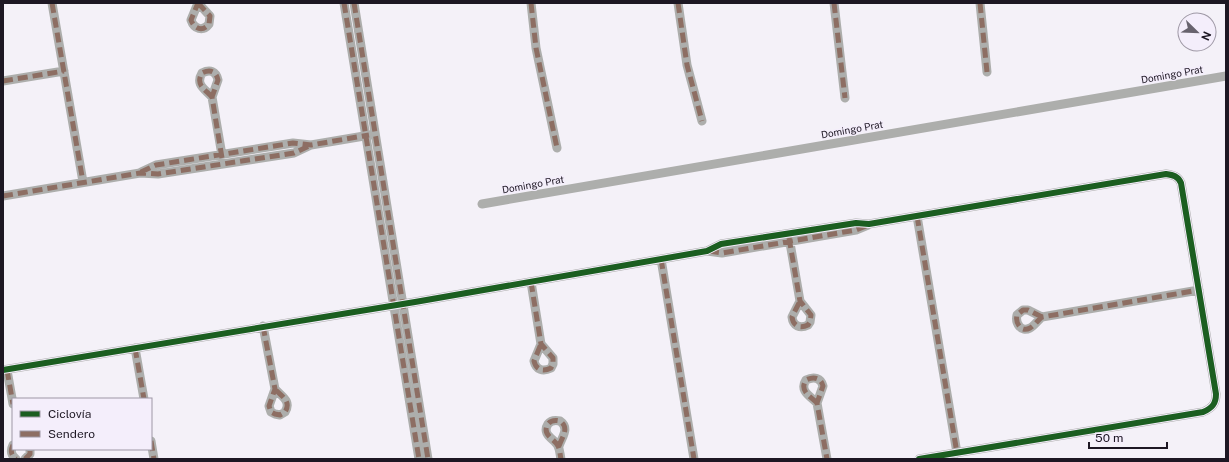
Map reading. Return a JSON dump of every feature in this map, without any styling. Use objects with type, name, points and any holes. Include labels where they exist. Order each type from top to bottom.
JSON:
[{"type":"street","points":[[52,3],[83,182]]},
{"type":"street","points":[[344,3],[370,135],[398,304],[428,459]]},
{"type":"street","points":[[354,3],[370,135]]},
{"type":"street","points":[[531,3],[539,62],[557,148]]},
{"type":"street","points":[[678,3],[687,66],[702,121]]},
{"type":"street","points":[[834,3],[845,98]]},
{"type":"street","points":[[980,3],[987,72]]},
{"type":"street","points":[[3,81],[64,71]]},
{"type":"street","name":"Domingo Prat","points":[[482,204],[1226,76]]},
{"type":"street","points":[[212,97],[222,159]]},
{"type":"street","points":[[3,196],[140,173],[158,174],[222,159],[294,153],[311,145],[370,135]]},
{"type":"street","points":[[12,400],[5,370],[707,251],[722,253],[789,238],[856,230],[869,224],[1166,174],[1176,176],[1181,183],[1216,394],[1215,403],[1208,410],[1203,412],[919,459]]},
{"type":"street","points":[[917,216],[957,453]]},
{"type":"street","points":[[789,238],[800,301]]},
{"type":"street","points":[[661,259],[694,459]]},
{"type":"street","points":[[531,282],[541,344]]},
{"type":"street","points":[[1042,317],[1199,290]]},
{"type":"street","points":[[398,304],[419,459]]},
{"type":"street","points":[[263,326],[275,389]]},
{"type":"street","points":[[135,348],[144,398]]},
{"type":"street","points":[[817,404],[826,459]]},
{"type":"street","points":[[559,446],[561,459]]},
{"type":"street","points":[[152,447],[154,459]]},
{"type":"street","points":[[12,449],[11,453],[16,459]]},
{"type":"street","points":[[25,459],[30,454],[30,450]]},
{"type":"marked path","points":[[52,3],[83,182]]},
{"type":"marked path","points":[[198,3],[210,16],[209,24],[201,29],[194,26],[191,20],[198,3]]},
{"type":"marked path","points":[[344,3],[419,459]]},
{"type":"marked path","points":[[354,3],[428,459]]},
{"type":"marked path","points":[[531,3],[536,48],[557,148]]},
{"type":"marked path","points":[[678,3],[687,65],[702,121]]},
{"type":"marked path","points":[[834,3],[845,98]]},
{"type":"marked path","points":[[980,3],[987,72]]},
{"type":"marked path","points":[[3,81],[64,71]]},
{"type":"marked path","points":[[212,97],[200,84],[200,77],[202,73],[208,71],[214,73],[218,80],[212,97],[222,158]]},
{"type":"marked path","points":[[141,172],[156,165],[293,143],[311,145],[369,135]]},
{"type":"marked path","points":[[3,196],[140,173],[158,174],[294,153],[311,145]]},
{"type":"marked path","points":[[917,216],[957,453]]},
{"type":"marked path","points":[[709,251],[722,253],[856,230],[866,226]]},
{"type":"marked path","points":[[789,238],[800,301],[811,315],[808,325],[802,327],[795,325],[792,317],[800,301]]},
{"type":"marked path","points":[[661,259],[694,459]]},
{"type":"marked path","points":[[531,282],[541,344],[553,358],[551,368],[545,370],[538,368],[534,361],[541,344]]},
{"type":"marked path","points":[[1042,317],[1028,310],[1023,310],[1017,315],[1017,321],[1021,328],[1027,329],[1032,327],[1042,317],[1199,290]]},
{"type":"marked path","points":[[263,326],[275,389],[269,406],[271,412],[280,415],[285,412],[287,405],[285,399],[275,389]]},
{"type":"marked path","points":[[135,348],[144,398]]},
{"type":"marked path","points":[[7,370],[12,398]]},
{"type":"marked path","points":[[817,403],[806,393],[804,387],[806,380],[817,378],[821,381],[823,386],[817,403],[827,459]]},
{"type":"marked path","points":[[559,446],[565,430],[563,424],[556,420],[548,424],[546,431],[558,446],[561,459]]},
{"type":"marked path","points":[[152,447],[154,459]]},
{"type":"marked path","points":[[12,450],[13,456],[16,459]]},
{"type":"marked path","points":[[25,459],[30,454],[30,450]]},
{"type":"cycle path","points":[[3,370],[415,302],[707,251],[721,244],[856,223],[869,224],[1166,174],[1177,177],[1181,183],[1216,394],[1213,405],[1203,412],[919,459]]}]
